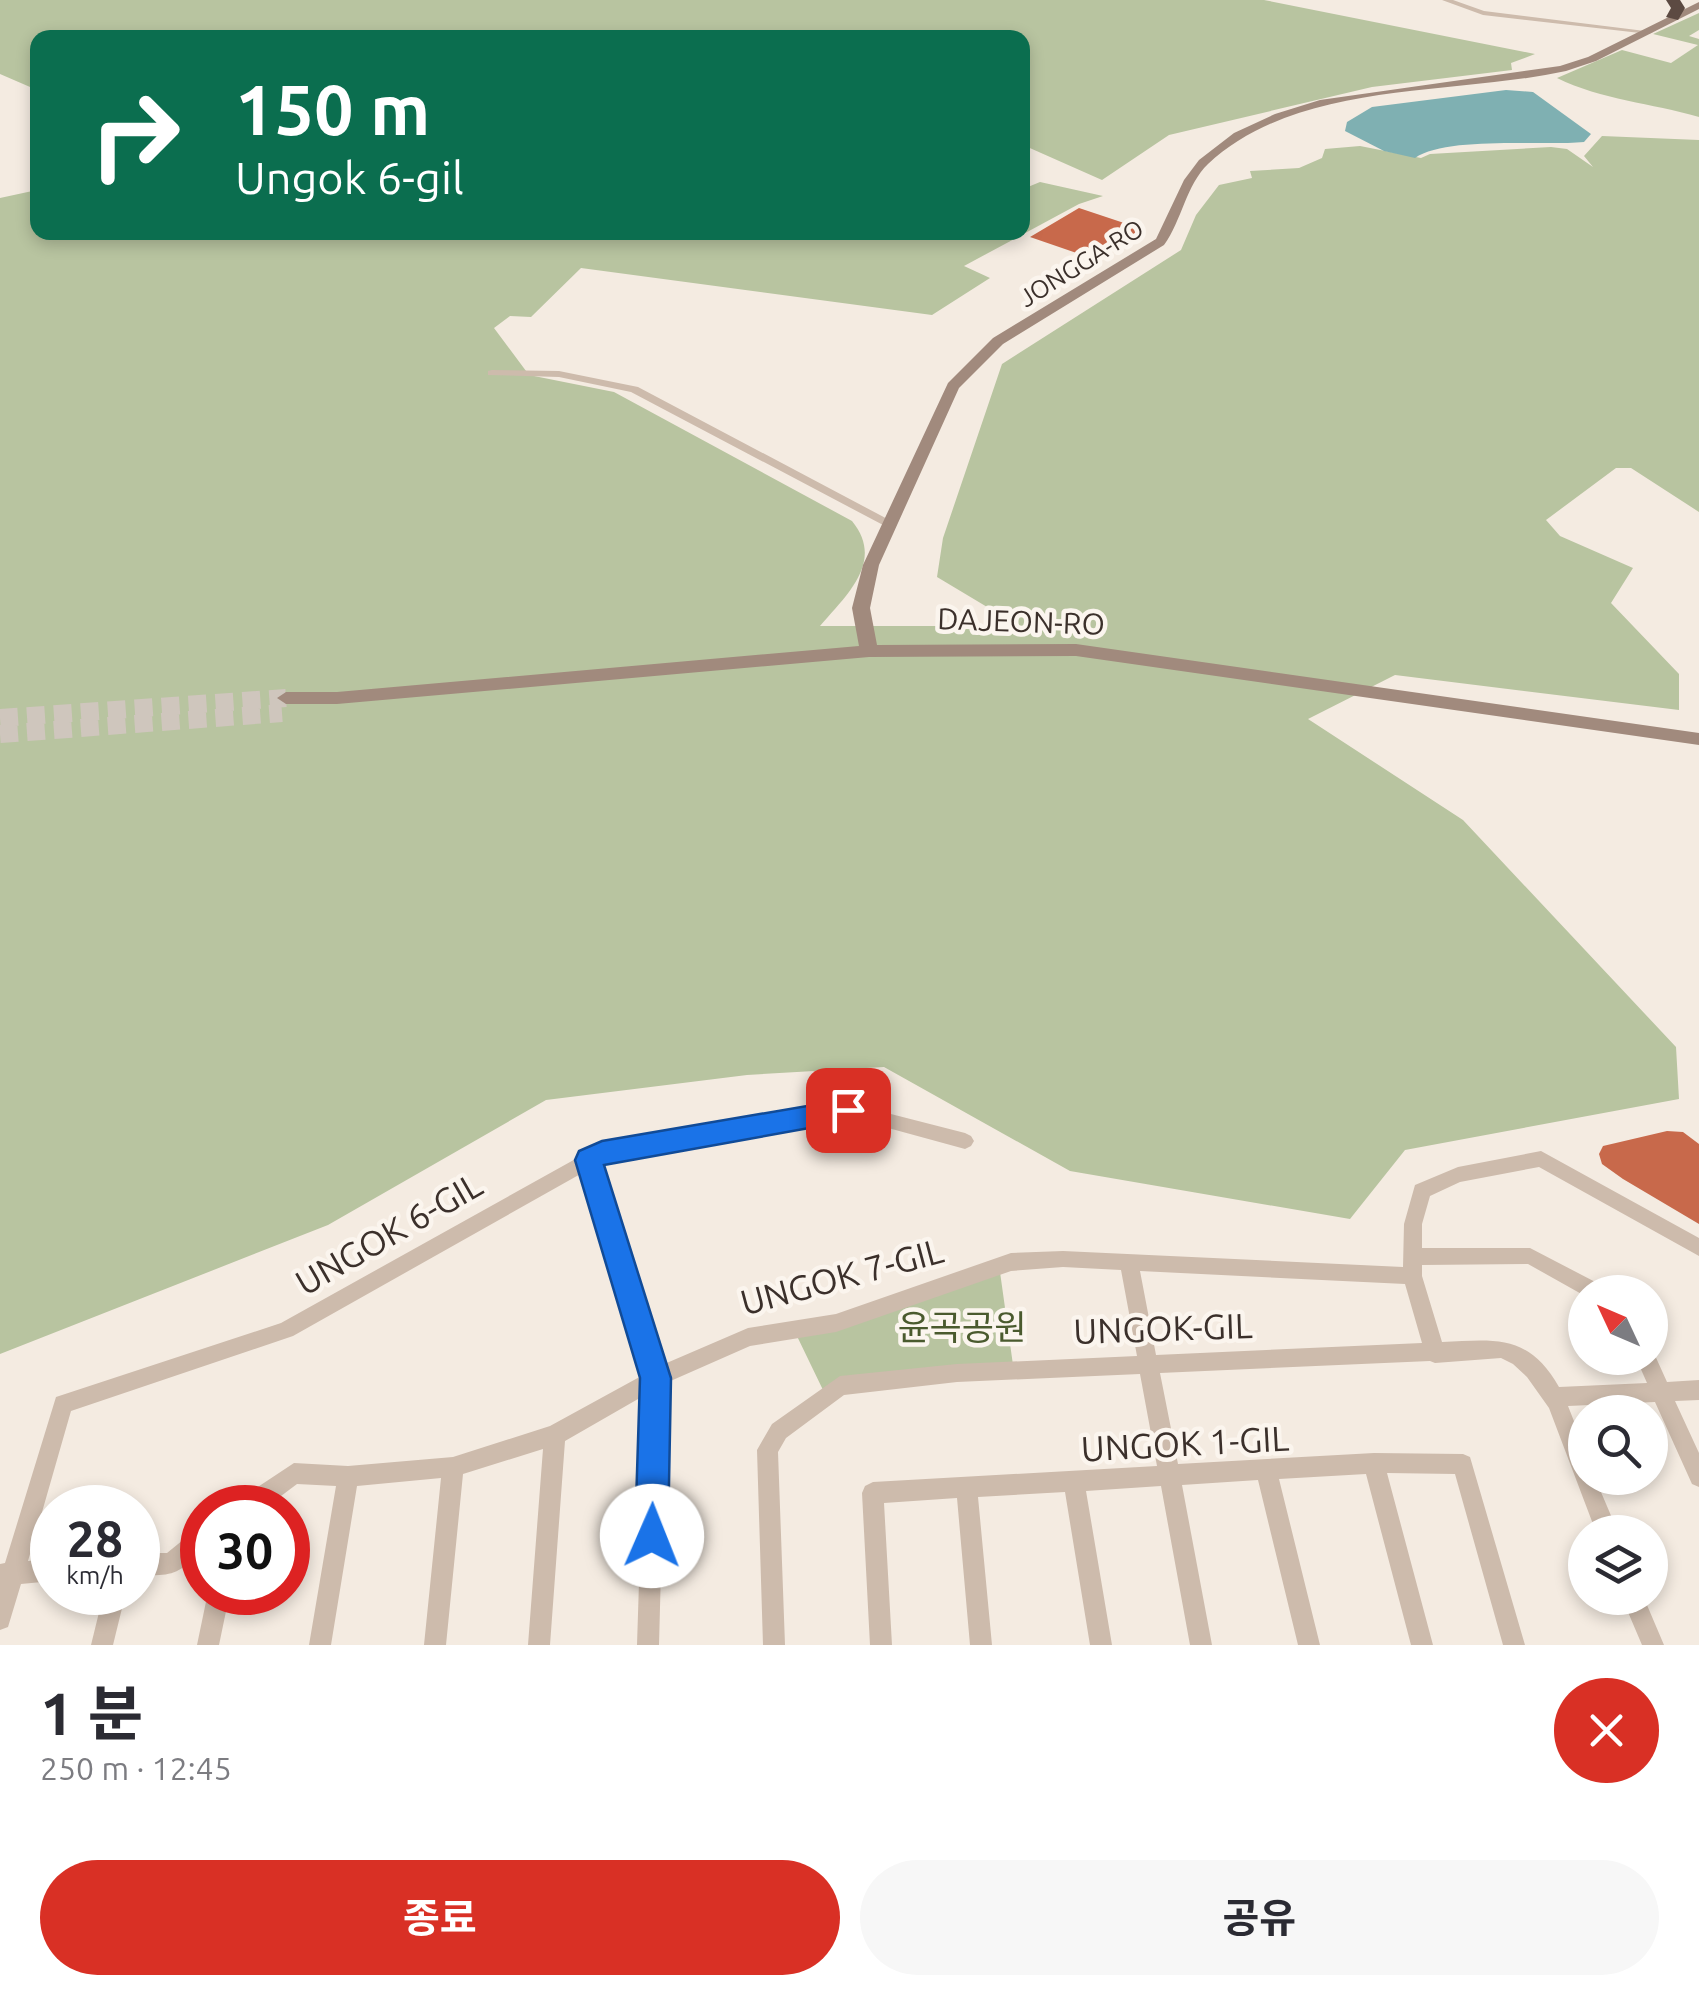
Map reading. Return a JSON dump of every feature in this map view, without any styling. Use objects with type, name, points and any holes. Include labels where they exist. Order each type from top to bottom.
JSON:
[{"type":"highway","points":[[1673,0],[1678,8],[1673,17]]},
{"type":"main road","name":"JONGGA-RO","points":[[868,651],[861,608],[871,565],[954,386],[1011,332],[1160,242],[1170,231],[1188,180],[1234,137],[1274,118],[1328,103],[1562,69],[1649,32],[1699,5]]},
{"type":"main road","name":"DAJEON-RO","points":[[284,706],[868,651],[1076,650],[1699,740]]},
{"type":"street","points":[[1446,0],[1483,12],[1649,32]]},
{"type":"street","points":[[492,373],[559,374],[634,389],[889,524]]},
{"type":"street","name":"UNGOK 6-GIL","points":[[0,1620],[6,1574],[63,1404],[286,1330],[602,1152],[848,1110],[965,1141]]},
{"type":"street","points":[[1435,1354],[1412,1266],[1413,1224],[1422,1190],[1458,1175],[1542,1159],[1699,1248]]},
{"type":"street","points":[[589,1160],[656,1378],[648,1645]]},
{"type":"street","name":"UNGOK 7-GIL","points":[[278,1485],[294,1473],[348,1476],[453,1467],[555,1436],[656,1378],[748,1337],[836,1323],[1012,1262],[1412,1266],[1530,1256],[1568,1277]]},
{"type":"street","points":[[1129,1262],[1201,1645]]},
{"type":"street","name":"UNGOK-GIL","points":[[774,1645],[767,1450],[787,1425],[840,1386],[957,1373],[1502,1349],[1527,1358],[1545,1379],[1568,1435]]},
{"type":"street","points":[[1655,1375],[1699,1476]]},
{"type":"street","points":[[1552,1396],[1699,1390]]},
{"type":"street","points":[[539,1645],[555,1436]]},
{"type":"street","points":[[1374,1464],[1422,1645]]},
{"type":"street","name":"UNGOK 1-GIL","points":[[880,1645],[874,1493],[1374,1464],[1463,1464],[1514,1645]]},
{"type":"street","points":[[435,1645],[453,1467]]},
{"type":"street","points":[[1267,1473],[1309,1645]]},
{"type":"street","points":[[320,1645],[348,1476]]},
{"type":"street","points":[[1074,1482],[1101,1645]]},
{"type":"street","points":[[967,1490],[981,1645]]},
{"type":"street","points":[[102,1645],[109,1615]]},
{"type":"street","points":[[208,1645],[214,1615]]},
{"type":"street","points":[[1641,1615],[1652,1645]]},
{"type":"green space","points":[[0,0],[1264,0],[1535,54],[1511,63],[1512,70],[1372,87],[1169,135],[1102,180],[1030,148],[1030,30],[30,30],[30,87],[0,74]]},
{"type":"green space","points":[[1699,13],[1699,30],[1689,36],[1699,39],[1699,117],[1609,96],[1557,78],[1622,50],[1671,63],[1698,45],[1653,34]]},
{"type":"green space","points":[[1602,136],[1699,140],[1699,512],[1631,468],[1616,468],[1546,520],[1560,536],[1633,568],[1611,603],[1679,674],[1679,710],[1395,675],[1308,719],[1463,820],[1676,1047],[1679,1099],[1405,1150],[1350,1219],[1070,1171],[884,1067],[747,1075],[546,1100],[328,1225],[0,1354],[0,198],[30,192],[30,240],[1012,240],[964,266],[990,278],[932,315],[581,268],[531,317],[510,316],[494,328],[529,375],[614,392],[852,521],[865,550],[863,564],[851,590],[820,626],[1019,626],[937,577],[943,538],[1002,364],[1181,250],[1196,215],[1219,185],[1252,178],[1250,171],[1299,168],[1322,158],[1325,149],[1360,146],[1421,158],[1430,154],[1551,147],[1567,149],[1593,167],[1584,156]]},
{"type":"green space","points":[[1040,182],[1103,196],[1030,230],[1030,186]]},
{"type":"green space","name":"윤곡공원","points":[[1000,1272],[1013,1365],[823,1390],[795,1332]]},
{"type":"water","points":[[1506,90],[1533,92],[1591,134],[1584,142],[1471,144],[1429,151],[1415,158],[1384,151],[1345,131],[1347,122],[1372,107]]},
{"type":"building","points":[[1079,208],[1142,229],[1094,259],[1030,237]]},
{"type":"building","points":[[1667,1131],[1683,1132],[1699,1144],[1699,1224],[1602,1164],[1599,1154],[1603,1146]]},
{"type":"tunnel","points":[[0,718],[286,698]]},
{"type":"tunnel","points":[[0,734],[282,713]]},
{"type":"route","points":[[652,1536],[656,1378],[589,1160],[602,1152],[816,1112],[848,1110]]}]
